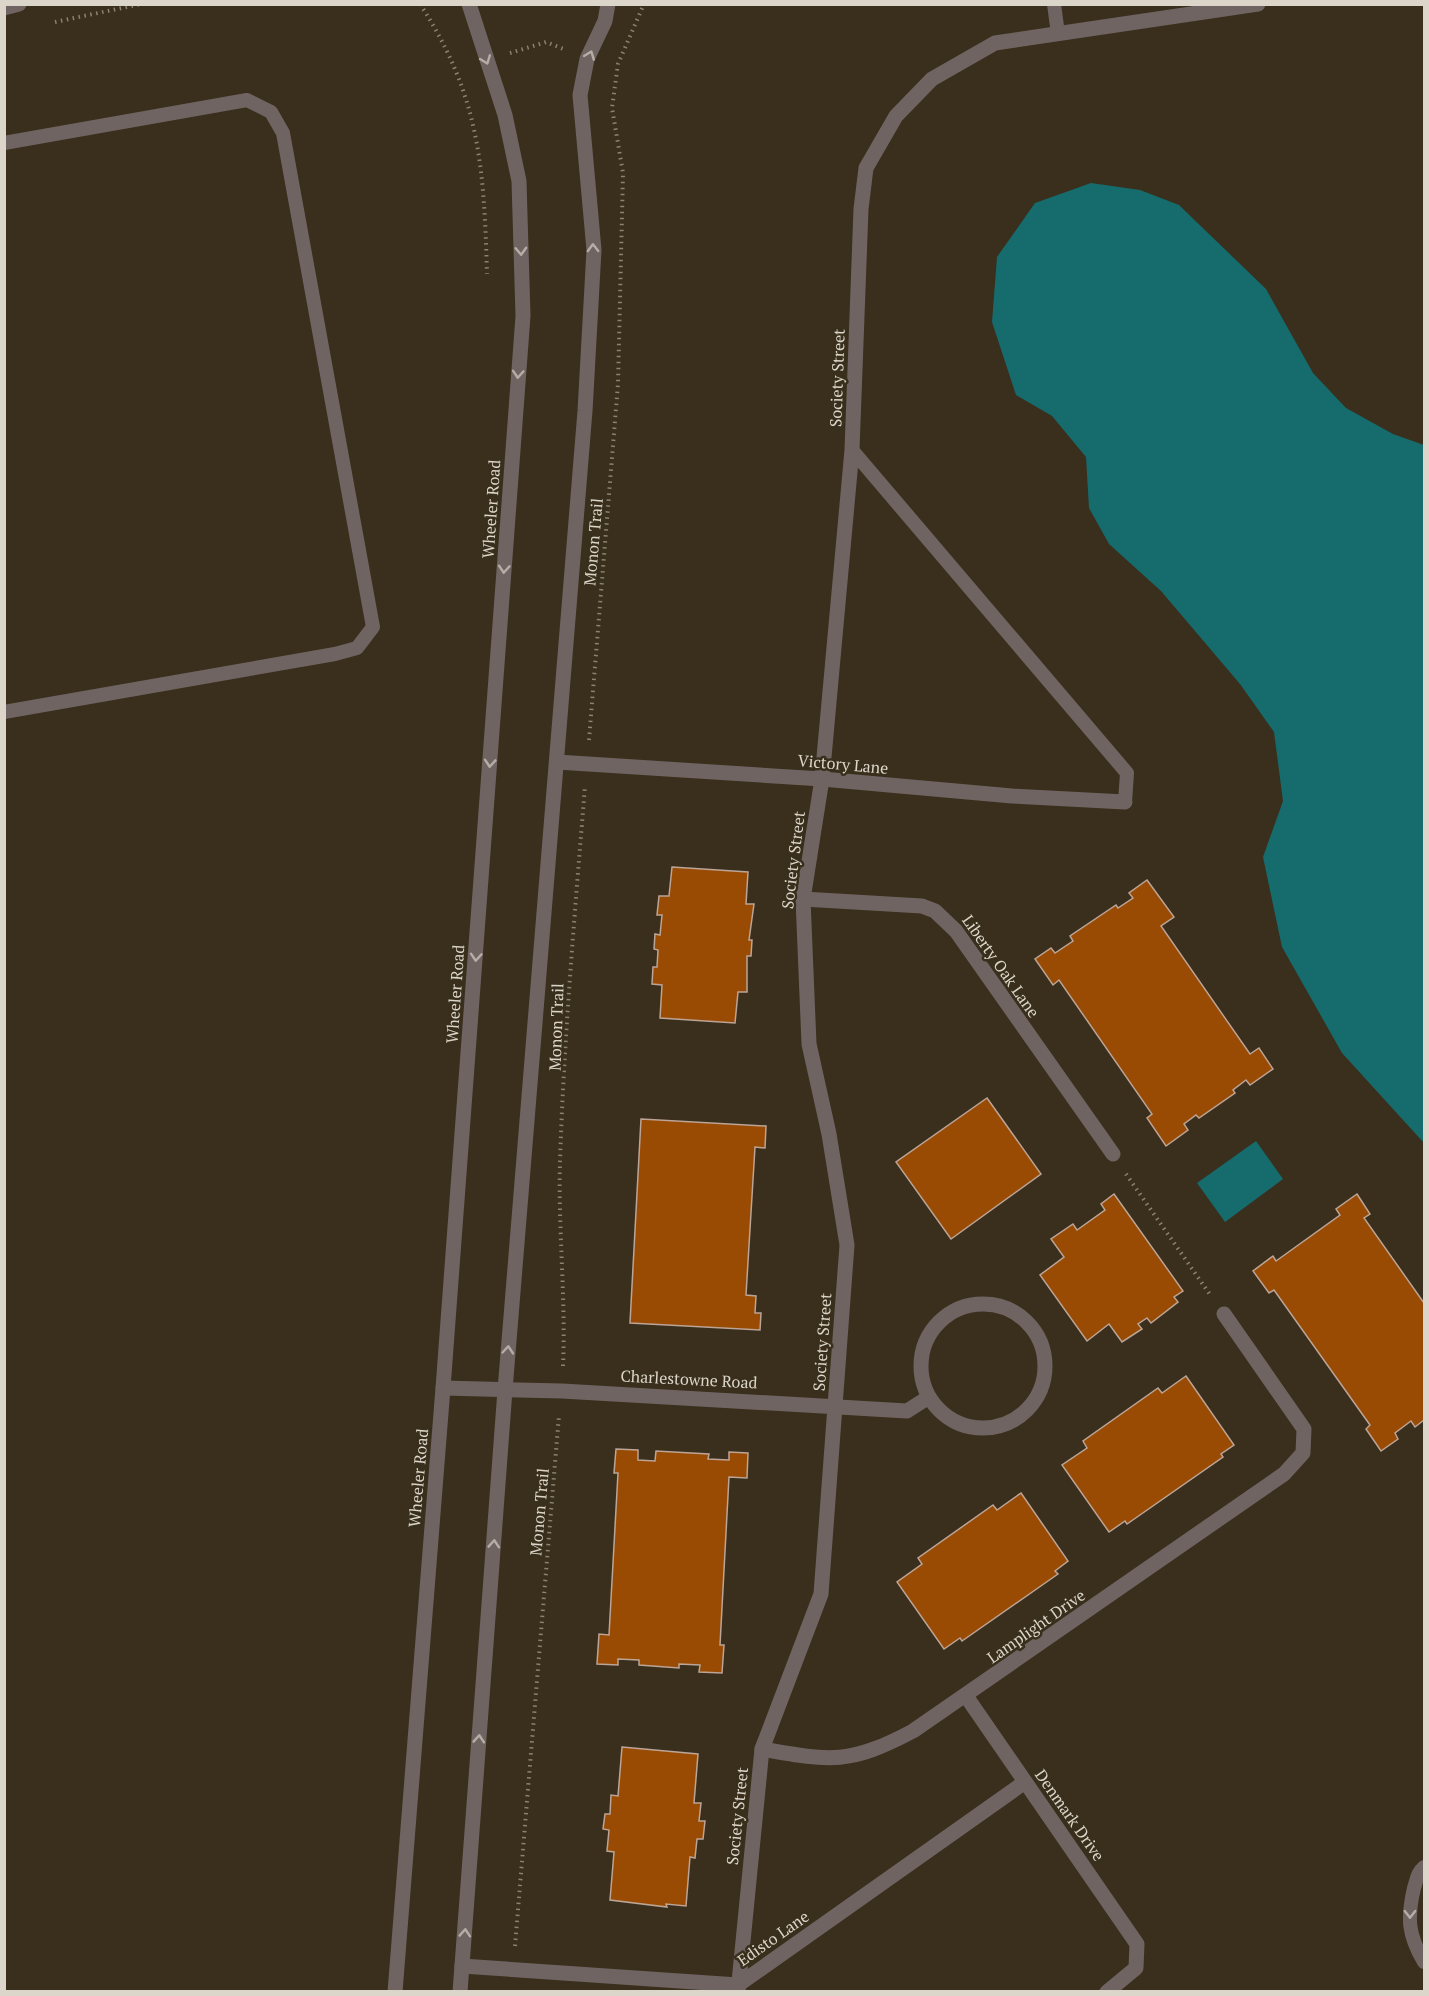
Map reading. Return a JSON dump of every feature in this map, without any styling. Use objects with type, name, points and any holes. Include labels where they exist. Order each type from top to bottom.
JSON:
[{"type":"street","points":[[4,9],[20,4]]},
{"type":"street","name":"Wheeler Road","points":[[395,1992],[443,1388],[523,316],[519,180],[505,114],[469,4]]},
{"type":"street","points":[[460,1992],[505,1390],[585,411],[594,250],[580,95],[587,59],[605,21],[608,4]]},
{"type":"street","name":"Society Street","points":[[738,1988],[762,1749],[821,1594],[836,1405],[847,1245],[829,1134],[809,1044],[803,899],[822,779],[852,450],[861,209],[866,168],[896,116],[932,79],[994,43],[1258,4]]},
{"type":"street","name":"Victory Lane","points":[[557,762],[1125,802]]},
{"type":"street","name":"Liberty Oak Lane","points":[[803,899],[922,906],[935,911],[956,931],[1113,1154]]},
{"type":"street","points":[[971,1306],[996,1306],[1020,1316],[1037,1335],[1045,1360],[1042,1385],[1029,1408],[1014,1420],[990,1427],[964,1425],[947,1416],[929,1397],[922,1373],[924,1347],[937,1325],[958,1310],[971,1306]]},
{"type":"street","name":"Lamplight Drive","points":[[762,1749],[826,1760],[844,1758],[889,1744],[966,1696],[1284,1474],[1303,1453],[1304,1430],[1296,1414],[1224,1314]]},
{"type":"street","name":"Charlestowne Road","points":[[443,1388],[562,1391],[836,1405],[907,1411],[929,1397]]},
{"type":"street","name":"Denmark Drive","points":[[966,1696],[1137,1944],[1136,1968],[1107,1992]]},
{"type":"street","name":"Edisto Lane","points":[[462,1966],[514,1968],[738,1988],[1025,1782]]},
{"type":"lane","points":[[1054,4],[1058,34]]},
{"type":"lane","points":[[4,143],[247,100],[271,112],[284,134],[373,627],[357,648],[335,654],[4,712]]},
{"type":"lane","points":[[852,450],[1127,773],[1125,802]]},
{"type":"lane","points":[[1425,1867],[1419,1872],[1408,1911],[1413,1943],[1425,1962]]},
{"type":"path","points":[[55,22],[141,4]]},
{"type":"path","points":[[420,4],[449,54],[459,79],[479,147],[485,190],[487,274]]},
{"type":"path","name":"Monon Trail","points":[[514,1968],[562,1391],[564,1293],[560,1164],[569,993],[618,384],[623,173],[612,108],[618,64],[644,4]]},
{"type":"path","points":[[459,79],[512,52],[546,42],[587,59],[618,64]]},
{"type":"path","points":[[1113,1154],[1224,1314]]},
{"type":"water","points":[[1091,183],[1140,190],[1179,205],[1266,289],[1313,373],[1346,408],[1393,434],[1424,445],[1424,1143],[1342,1053],[1282,947],[1263,857],[1283,801],[1274,732],[1240,684],[1161,591],[1109,544],[1089,508],[1086,457],[1052,416],[1016,395],[992,322],[997,257],[1035,203]]},
{"type":"water","points":[[1256,1141],[1283,1179],[1225,1222],[1197,1183]]},
{"type":"building","points":[[672,867],[748,872],[746,904],[754,904],[749,940],[752,940],[751,956],[747,956],[747,992],[738,992],[735,1023],[660,1018],[662,985],[652,984],[653,967],[657,967],[658,950],[654,949],[655,934],[660,935],[662,915],[657,915],[659,896],[669,896]]},
{"type":"building","points":[[1147,880],[1174,917],[1161,926],[1250,1054],[1259,1048],[1273,1069],[1250,1085],[1246,1080],[1233,1090],[1235,1093],[1199,1118],[1196,1115],[1184,1124],[1188,1130],[1166,1146],[1147,1118],[1152,1114],[1059,980],[1053,985],[1035,959],[1051,948],[1055,953],[1073,941],[1070,936],[1116,905],[1118,908],[1133,898],[1129,893]]},
{"type":"building","points":[[987,1098],[1041,1174],[951,1239],[896,1162]]},
{"type":"building","points":[[641,1119],[766,1126],[765,1148],[755,1147],[746,1295],[756,1296],[755,1313],[761,1313],[760,1330],[630,1323]]},
{"type":"building","points":[[1114,1194],[1183,1291],[1174,1297],[1178,1302],[1151,1323],[1147,1318],[1138,1324],[1142,1329],[1122,1342],[1109,1324],[1087,1341],[1040,1275],[1064,1257],[1051,1239],[1073,1224],[1077,1230],[1105,1210],[1101,1204]]},
{"type":"building","points":[[1357,1194],[1370,1214],[1364,1218],[1424,1303],[1424,1420],[1415,1427],[1411,1421],[1395,1433],[1398,1439],[1381,1451],[1366,1429],[1370,1425],[1274,1290],[1269,1293],[1253,1271],[1273,1256],[1276,1261],[1340,1215],[1336,1209]]},
{"type":"building","points":[[1186,1376],[1234,1445],[1221,1454],[1223,1457],[1127,1524],[1125,1521],[1109,1532],[1062,1465],[1087,1448],[1083,1441],[1158,1388],[1162,1393]]},
{"type":"building","points":[[616,1449],[638,1450],[638,1460],[655,1461],[656,1451],[709,1454],[708,1459],[729,1460],[729,1452],[748,1453],[747,1478],[729,1477],[720,1645],[724,1645],[722,1673],[699,1672],[700,1665],[679,1664],[679,1668],[639,1665],[639,1660],[618,1659],[618,1665],[597,1664],[599,1634],[609,1635],[618,1473],[614,1473]]},
{"type":"building","points":[[1021,1493],[1068,1561],[1055,1571],[1058,1574],[962,1641],[960,1638],[944,1649],[897,1582],[922,1564],[918,1558],[993,1505],[997,1510]]},
{"type":"building","points":[[622,1747],[698,1754],[694,1803],[701,1803],[699,1821],[705,1821],[703,1839],[697,1839],[695,1858],[690,1857],[686,1906],[666,1904],[667,1907],[610,1900],[614,1852],[607,1851],[609,1830],[603,1829],[605,1814],[610,1814],[611,1795],[618,1796]]}]
